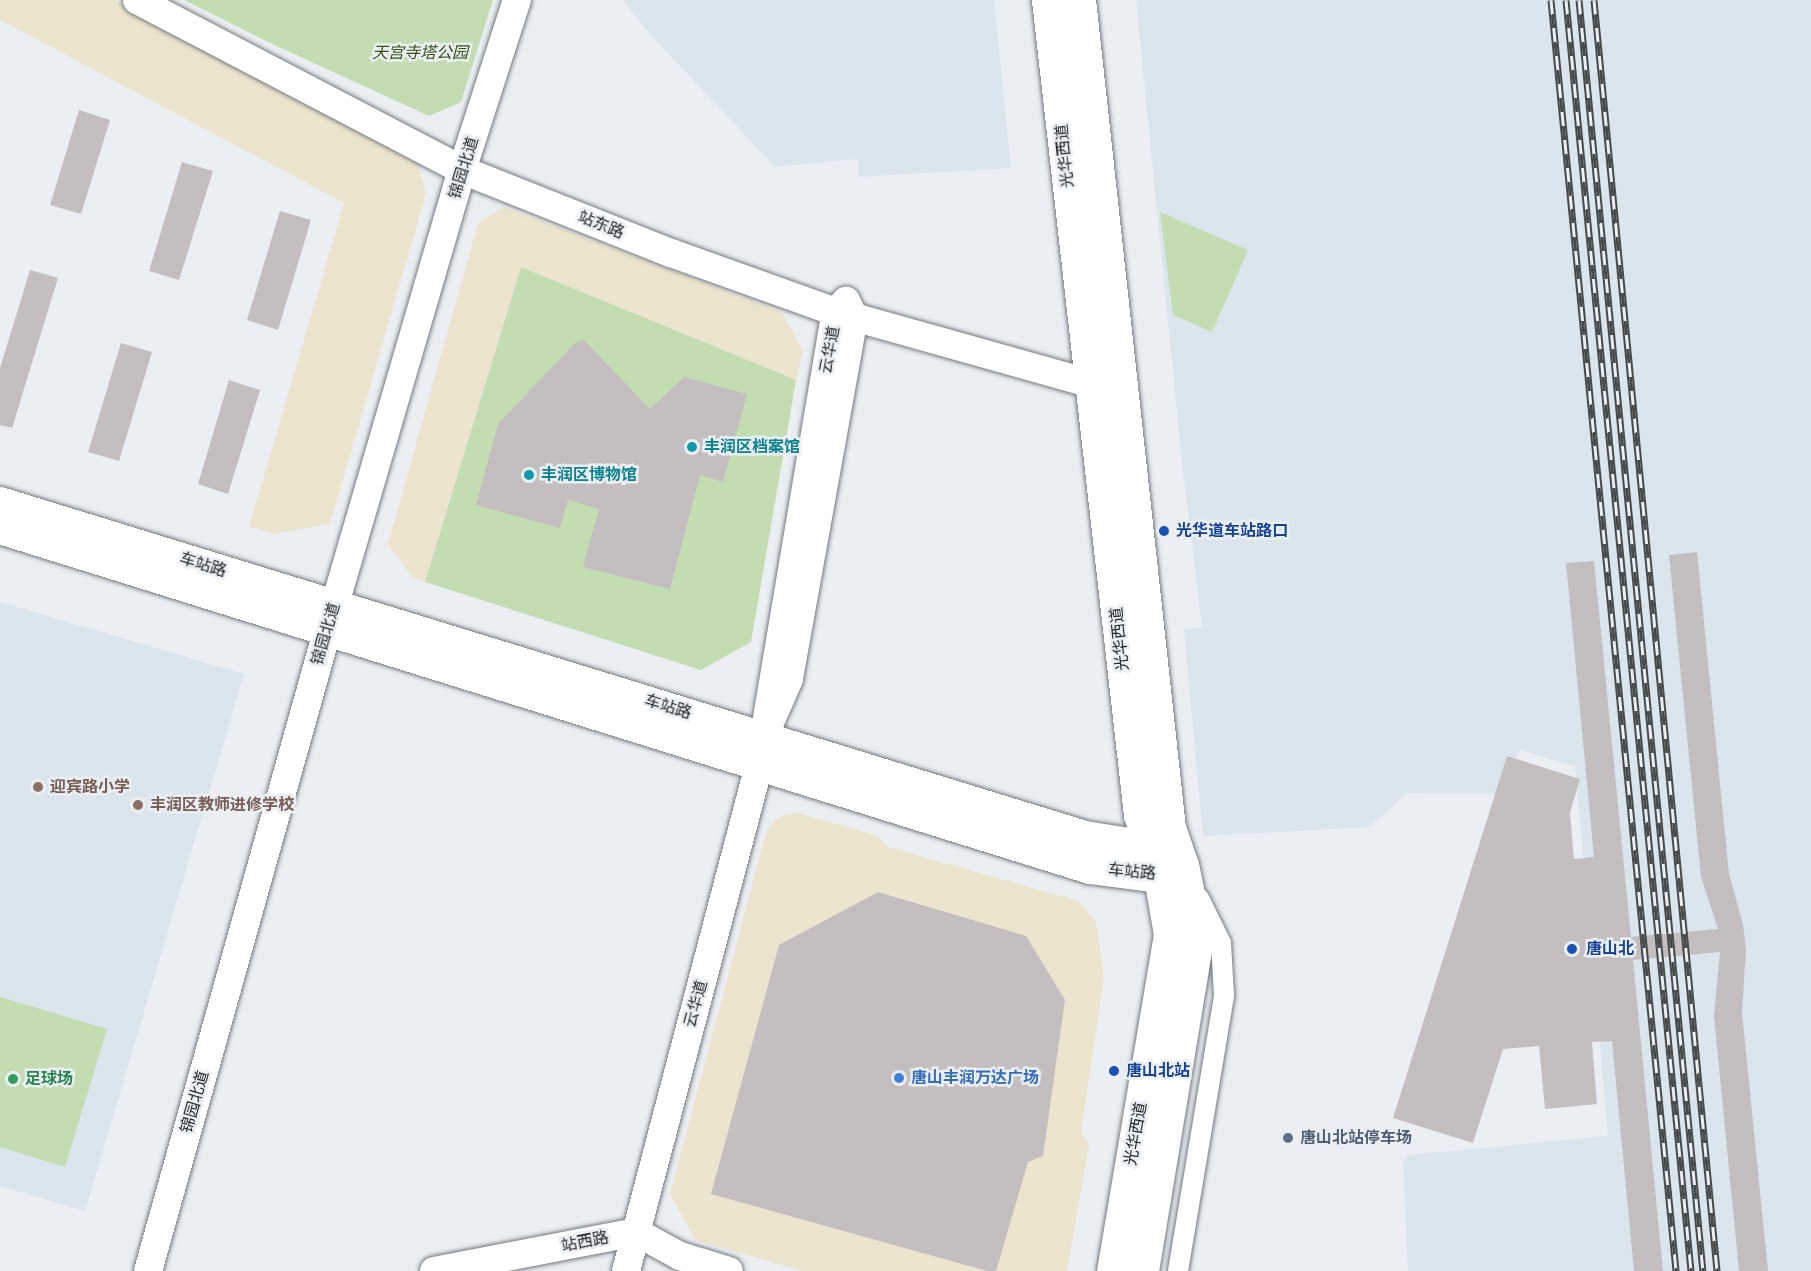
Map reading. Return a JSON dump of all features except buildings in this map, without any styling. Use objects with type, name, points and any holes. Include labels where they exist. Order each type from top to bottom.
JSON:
[{"type":"main road","name":"光华西道","points":[[1048,0],[1140,815],[1148,847],[1172,871],[1198,939],[1143,1271]]},
{"type":"main road","name":"光华西道","points":[[1080,0],[1170,828],[1172,871],[1170,935],[1113,1271]]},
{"type":"main road","points":[[1089,365],[1116,328]]},
{"type":"main road","name":"车站路","points":[[0,503],[331,617],[761,751],[1090,868],[1172,871]]},
{"type":"main road","name":"车站路","points":[[0,528],[331,617]]},
{"type":"main road","name":"车站路","points":[[761,751],[1085,837],[1148,847]]},
{"type":"street","name":"站东路","points":[[137,0],[465,163],[655,232],[845,310],[1089,365]]},
{"type":"street","name":"站东路","points":[[171,0],[465,163]]},
{"type":"street","name":"锦园北道","points":[[148,1271],[331,617],[465,163],[516,0]]},
{"type":"street","name":"云华道","points":[[626,1271],[761,751],[845,310]]},
{"type":"street","points":[[1172,871],[1221,943],[1224,995],[1178,1271]]},
{"type":"street","points":[[636,1232],[680,1256],[729,1271]]},
{"type":"street","name":"站西路","points":[[434,1271],[636,1232]]},
{"type":"shaded area","points":[[0,0],[115,0],[417,161],[426,194],[330,524],[275,534],[249,527],[344,203],[0,20]]},
{"type":"shaded area","points":[[623,0],[994,0],[1011,168],[859,177],[858,159],[775,167],[649,33]]},
{"type":"shaded area","points":[[1136,0],[1811,0],[1811,1271],[1408,1271],[1403,1162],[1408,1155],[1608,1136],[1575,766],[1519,750],[1505,794],[1406,793],[1370,827],[1203,836],[1184,630],[1202,627],[1183,471]]},
{"type":"shaded area","points":[[504,207],[782,312],[803,351],[796,380],[521,267],[425,582],[413,578],[388,544],[478,223]]},
{"type":"shaded area","points":[[0,602],[244,674],[85,1211],[0,1186]]},
{"type":"shaded area","name":"唐山丰润万达广场","points":[[799,813],[878,836],[888,847],[1079,901],[1096,922],[1104,977],[1081,1132],[1089,1145],[1067,1271],[803,1271],[695,1240],[670,1194],[766,832],[774,821],[784,815]]},
{"type":"green space","name":"天宫寺塔公园","points":[[184,0],[493,0],[461,102],[429,116],[268,42]]},
{"type":"green space","points":[[1160,212],[1248,250],[1212,332],[1173,315]]},
{"type":"green space","points":[[521,267],[796,380],[751,642],[701,670],[425,582]]},
{"type":"green space","points":[[0,997],[107,1029],[65,1167],[0,1147]]},
{"type":"railway","points":[[1551,0],[1676,1271]]},
{"type":"railway","points":[[1566,0],[1691,1271]]},
{"type":"railway","points":[[1579,0],[1703,1271]]},
{"type":"railway","points":[[1594,0],[1717,1271]]},
{"type":"place","name":"丰润区档案馆","points":[[692,447]]},
{"type":"place","name":"丰润区博物馆","points":[[529,475]]},
{"type":"place","name":"光华道车站路口","points":[[1164,531]]},
{"type":"place","name":"迎宾路小学","points":[[38,787]]},
{"type":"place","name":"丰润区教师进修学校","points":[[138,805]]},
{"type":"place","name":"唐山北","points":[[1572,949]]},
{"type":"place","name":"唐山北站","points":[[1114,1071]]},
{"type":"place","name":"唐山丰润万达广场","points":[[899,1078]]},
{"type":"place","name":"足球场","points":[[13,1079]]},
{"type":"place","name":"唐山北站停车场","points":[[1288,1138]]}]
